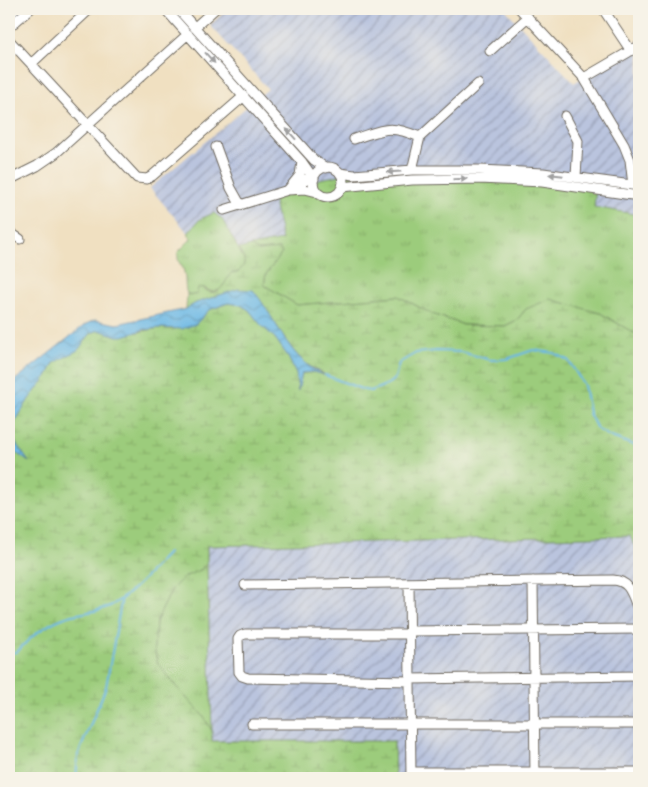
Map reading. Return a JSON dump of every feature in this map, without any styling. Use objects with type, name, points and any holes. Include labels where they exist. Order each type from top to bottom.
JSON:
[{"type":"street","points":[[9,15],[15,9]]},
{"type":"street","points":[[9,27],[30,9]]},
{"type":"street","points":[[32,63],[90,9]]},
{"type":"street","points":[[165,9],[192,31],[314,160],[326,168]]},
{"type":"street","points":[[178,9],[192,31],[244,96],[302,162],[313,178],[317,192]]},
{"type":"street","points":[[9,180],[37,166],[56,153],[215,9]]},
{"type":"street","points":[[224,210],[288,190],[313,178],[318,171],[326,168],[354,175],[412,170],[480,170],[543,173],[636,186],[630,160],[624,145],[605,110],[584,78],[520,9]]},
{"type":"street","points":[[584,78],[635,48],[602,9]]},
{"type":"street","points":[[490,50],[528,17]]},
{"type":"street","points":[[9,40],[137,178],[147,179],[244,96]]},
{"type":"street","points":[[412,170],[420,137],[478,84]]},
{"type":"street","points":[[565,116],[578,141],[576,177]]},
{"type":"street","points":[[354,139],[391,128],[400,129],[420,137]]},
{"type":"street","points":[[216,148],[233,194],[240,204]]},
{"type":"street","points":[[288,190],[300,175],[302,162]]},
{"type":"street","points":[[288,190],[304,189],[325,196],[331,196],[337,194],[342,187],[343,181],[340,173]]},
{"type":"street","points":[[342,187],[412,180],[489,179],[542,182],[639,196]]},
{"type":"street","points":[[9,232],[20,239]]},
{"type":"street","points":[[245,585],[621,580],[627,584],[639,611]]},
{"type":"street","points":[[533,581],[535,775]]},
{"type":"street","points":[[409,583],[411,775],[535,775],[639,772]]},
{"type":"street","points":[[639,629],[245,634],[238,639],[239,672],[242,676],[248,678],[410,680],[639,676]]},
{"type":"street","points":[[252,724],[639,724]]},
{"type":"shaded area","points":[[228,9],[505,9],[574,83],[639,41],[639,215],[593,207],[597,180],[239,249],[222,219],[200,219],[188,233],[150,188],[268,89],[210,25]]},
{"type":"shaded area","points":[[630,536],[639,557],[639,778],[395,778],[394,741],[212,741],[207,546]]},
{"type":"green space","points":[[431,170],[597,180],[594,207],[639,215],[639,336],[600,313],[526,309],[517,320],[505,326],[464,325],[432,314],[398,296],[297,305],[264,285],[266,274],[282,253],[279,249],[258,251],[250,246],[282,240],[273,197],[320,179],[346,174]]},
{"type":"green space","points":[[214,213],[222,219],[245,261],[241,270],[226,282],[221,289],[212,291],[203,287],[196,295],[187,294],[185,275],[178,260],[178,252],[191,239],[188,233],[200,219]]},
{"type":"green space","points":[[250,246],[258,251],[279,249],[282,253],[266,274],[264,285],[297,305],[398,296],[432,314],[464,325],[505,326],[517,320],[526,309],[550,299],[600,313],[639,336],[639,557],[630,536],[207,546],[207,564],[200,570],[184,577],[172,589],[156,622],[154,647],[157,662],[204,717],[212,731],[212,741],[394,741],[395,778],[9,778],[9,448],[27,460],[10,435],[14,424],[29,399],[48,375],[54,363],[78,350],[91,333],[99,330],[117,336],[160,328],[175,329],[201,319],[209,310],[228,303],[241,305],[249,310],[275,338],[287,355],[296,373],[298,389],[302,373],[324,374],[308,365],[295,353],[253,290],[196,303],[186,309],[187,294],[196,295],[198,288],[203,288],[210,292],[217,291],[223,286],[231,273],[238,272],[244,264],[244,259],[239,249]]},
{"type":"green space","points":[[207,564],[212,731],[204,717],[157,662],[154,647],[156,622],[172,589],[184,577],[200,570]]},
{"type":"water","points":[[238,289],[253,290],[291,348],[311,368],[327,376],[313,372],[302,373],[298,391],[296,373],[287,355],[275,338],[249,310],[241,305],[228,303],[209,310],[196,324],[182,329],[160,328],[143,330],[123,336],[99,330],[91,333],[78,350],[54,363],[48,375],[29,399],[14,424],[11,436],[29,462],[9,448],[9,385],[86,324],[95,320],[117,324],[186,309],[196,303]]},
{"type":"waterway","points":[[325,375],[371,391],[388,384],[395,378],[399,363],[416,353],[437,351],[461,352],[491,360],[507,359],[533,350],[554,353],[568,360],[584,385],[589,413],[597,429],[611,437],[639,447]]},
{"type":"waterway","points":[[9,653],[17,652],[38,632],[56,621],[69,616],[100,610],[120,600],[135,588],[168,553]]},
{"type":"waterway","points":[[76,778],[78,755],[106,687],[122,597]]}]
